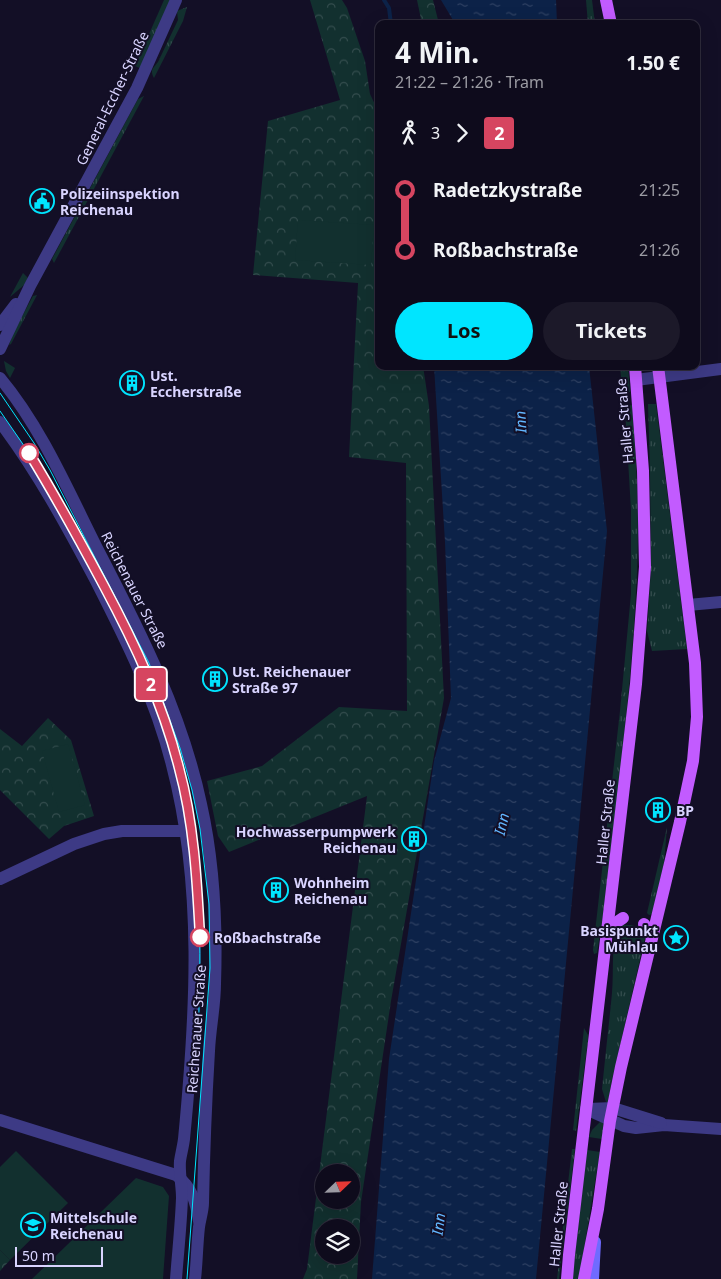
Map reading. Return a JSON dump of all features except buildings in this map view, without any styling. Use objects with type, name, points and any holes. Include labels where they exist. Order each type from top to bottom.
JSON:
[{"type":"main road","points":[[606,1],[607,20]]},
{"type":"main road","points":[[606,1],[610,20]]},
{"type":"main road","name":"Haller Straße","points":[[566,1279],[636,684],[645,567],[643,471],[635,370]]},
{"type":"main road","points":[[584,1279],[595,1228],[621,1067],[680,822],[693,761],[697,717],[696,675],[659,372]]},
{"type":"main road","points":[[608,928],[623,918]]},
{"type":"main road","points":[[644,924],[652,936]]},
{"type":"main road","points":[[593,1279],[595,1228]]},
{"type":"street","name":"General-Eccher-Straße","points":[[0,349],[30,286],[137,88],[176,0]]},
{"type":"street","name":"General-Eccher-Straße","points":[[0,325],[30,286]]},
{"type":"street","points":[[636,380],[659,372],[721,369]]},
{"type":"street","name":"Reichenauer Straße","points":[[0,378],[25,413],[46,448],[122,595],[153,660],[190,761],[202,805],[208,841],[215,910],[215,985],[203,1156],[203,1203],[195,1279]]},
{"type":"street","name":"Reichenauer Straße","points":[[0,422],[30,465],[66,525],[118,626],[141,675],[170,756],[178,790],[185,831],[194,918],[195,964],[190,1069],[184,1142],[180,1162],[181,1205],[176,1279]]},
{"type":"street","points":[[688,605],[721,602]]},
{"type":"street","points":[[0,879],[74,844],[104,834],[122,831],[185,831],[201,835],[208,841]]},
{"type":"street","points":[[586,1109],[664,1124],[721,1129]]},
{"type":"street","points":[[0,1120],[163,1170],[181,1179],[190,1188],[194,1196],[200,1225]]},
{"type":"street","points":[[163,1170],[180,1162]]},
{"type":"green space","points":[[164,0],[170,0],[140,68],[135,66]]},
{"type":"green space","points":[[310,0],[342,0],[347,8],[365,61],[370,94],[375,105],[375,370],[424,370],[429,406],[444,698],[391,1001],[361,1202],[360,1221],[360,1219],[315,1219],[315,1264],[358,1264],[357,1279],[303,1279],[307,1269],[315,1206],[315,1209],[360,1209],[360,1164],[320,1164],[367,796],[229,852],[218,836],[207,781],[262,766],[339,707],[407,711],[406,463],[349,457],[358,283],[253,275],[268,121],[340,100]]},
{"type":"green space","points":[[417,0],[433,0],[438,20],[421,20]]},
{"type":"green space","points":[[586,0],[592,0],[594,20],[588,20]]},
{"type":"green space","points":[[187,7],[183,21],[154,78],[152,70],[159,60],[178,20],[177,11]]},
{"type":"green space","points":[[144,96],[54,263],[52,259],[138,99]]},
{"type":"green space","points":[[298,220],[374,225],[371,265],[295,260]]},
{"type":"green space","points":[[23,273],[28,278],[24,285],[10,297]]},
{"type":"green space","points":[[37,295],[9,345],[14,331],[33,296]]},
{"type":"green space","points":[[4,361],[15,368],[10,378],[6,371]]},
{"type":"green space","points":[[620,370],[628,370],[630,392],[625,392],[622,389]]},
{"type":"green space","points":[[648,404],[656,404],[687,649],[652,651],[647,631],[651,568]]},
{"type":"green space","points":[[632,405],[638,521],[634,632],[627,713],[603,915],[597,953],[594,954],[631,594],[631,510],[625,408]]},
{"type":"green space","points":[[48,718],[71,740],[94,816],[64,826],[49,839],[0,790],[0,729],[22,746]]},
{"type":"green space","points":[[68,744],[85,805],[59,812],[42,751]]},
{"type":"green space","points":[[189,789],[197,826],[195,827],[187,791]]},
{"type":"green space","points":[[667,827],[664,863],[652,914],[649,915],[647,913]]},
{"type":"green space","points":[[621,925],[641,928],[645,938],[608,1102],[606,1102],[602,1089],[612,993],[614,944],[617,928]]},
{"type":"green space","points":[[670,928],[682,932],[678,947],[666,945]]},
{"type":"green space","points":[[584,1028],[588,1035],[588,1040],[576,1131],[573,1130]]},
{"type":"green space","points":[[601,1121],[604,1123],[602,1139],[589,1137],[592,1130]]},
{"type":"green space","points":[[572,1149],[575,1149],[559,1279],[557,1279]]},
{"type":"green space","points":[[587,1150],[600,1152],[579,1279],[572,1279]]},
{"type":"green space","points":[[16,1151],[68,1203],[10,1260],[0,1250],[0,1167]]},
{"type":"green space","points":[[136,1178],[163,1187],[169,1196],[163,1279],[32,1279]]},
{"type":"green space","points":[[0,1250],[10,1260],[0,1271]]},
{"type":"water","points":[[441,0],[556,0],[557,20],[453,20]]},
{"type":"water","name":"Inn","points":[[434,370],[589,370],[607,531],[536,1279],[372,1279],[389,1059],[434,761],[451,698],[445,542]]},
{"type":"waterway","points":[[384,0],[389,8],[390,20]]},
{"type":"tram line","points":[[0,393],[50,470],[149,663],[180,748],[192,790],[200,829],[209,904],[210,968],[187,1279]]},
{"type":"tram line","points":[[0,411],[62,506]]},
{"type":"tram line","name":"2","points":[[29,453],[71,522],[127,630],[166,724],[180,769],[189,818],[199,904],[200,937]]},
{"type":"tram line","points":[[181,774],[188,806],[196,871],[200,937],[198,1035]]},
{"type":"place","name":"Polizeiinspektion Reichenau","points":[[42,201]]},
{"type":"place","name":"Ust. Eccherstraße","points":[[132,383]]},
{"type":"place","name":"Ust. Reichenauer Straße 97","points":[[215,679]]},
{"type":"place","name":"BP","points":[[658,810]]},
{"type":"place","name":"Hochwasserpumpwerk Reichenau","points":[[414,839]]},
{"type":"place","name":"Wohnheim Reichenau","points":[[276,890]]},
{"type":"place","name":"Roßbachstraße","points":[[200,937]]},
{"type":"place","name":"Basispunkt Mühlau","points":[[676,938]]},
{"type":"place","name":"Mittelschule Reichenau","points":[[33,1225]]}]
